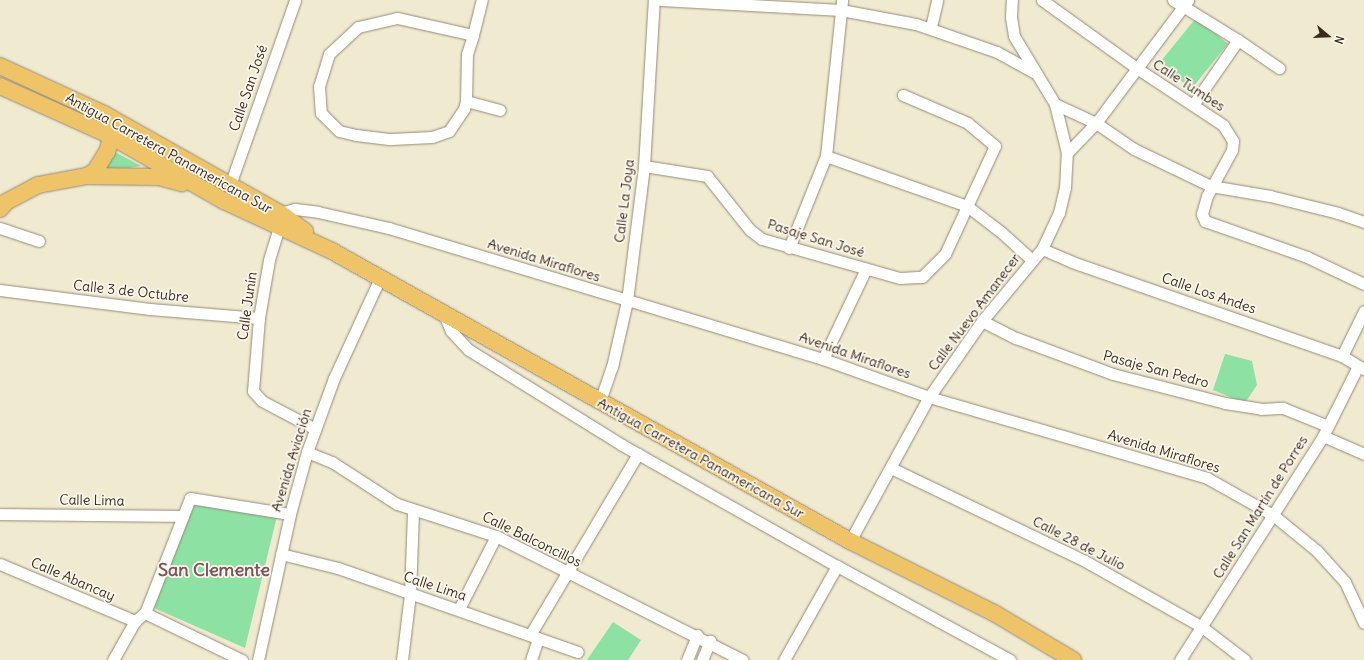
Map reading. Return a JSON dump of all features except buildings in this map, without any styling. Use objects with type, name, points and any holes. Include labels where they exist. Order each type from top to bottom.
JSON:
[{"type":"highway","name":"Antigua Carretera Panamericana Sur","points":[[0,66],[104,114],[230,185],[280,220],[332,251],[850,541],[994,613],[1073,660]]},
{"type":"highway","name":"Antigua Carretera Panamericana Sur","points":[[0,86],[109,135],[201,187],[280,220]]},
{"type":"highway","points":[[87,176],[102,161],[110,142],[104,114]]},
{"type":"highway","points":[[0,209],[6,202],[38,185],[87,176],[160,177],[201,187]]},
{"type":"street","name":"Calle San José","points":[[230,185],[295,0]]},
{"type":"street","points":[[472,35],[397,18],[358,27],[329,54],[319,86],[321,113],[339,131],[356,135],[391,139],[432,137],[449,131],[464,109],[466,101],[466,69],[472,35],[482,0]]},
{"type":"street","name":"Calle La Joya","points":[[600,401],[612,367],[627,301],[644,166],[654,0]]},
{"type":"street","points":[[661,0],[842,5],[931,27],[997,52],[1035,73]]},
{"type":"street","points":[[931,27],[937,0]]},
{"type":"street","points":[[1012,0],[1010,18],[1014,36],[1055,104],[1096,124],[1134,149],[1211,186],[1270,196],[1338,213],[1364,222]]},
{"type":"street","name":"Calle Tumbes","points":[[1042,0],[1138,69],[1223,125],[1233,141],[1232,150],[1226,166],[1211,186]]},
{"type":"street","points":[[1173,0],[1185,4],[1279,68]]},
{"type":"street","points":[[1067,153],[1096,124],[1185,4]]},
{"type":"street","points":[[789,248],[826,156],[842,5]]},
{"type":"street","points":[[1193,105],[1238,40]]},
{"type":"street","name":"Pasaje San José","points":[[644,166],[707,176],[750,230],[762,239],[789,248],[900,278],[922,277],[945,254],[995,146],[968,123],[903,95]]},
{"type":"street","points":[[466,101],[500,110]]},
{"type":"street","name":"Calle Nuevo Amanecer","points":[[850,541],[929,397],[982,321],[1042,248],[1059,213],[1065,188],[1067,153],[1055,104]]},
{"type":"street","points":[[826,156],[967,206],[1001,232],[1032,260]]},
{"type":"street","points":[[1211,186],[1202,214],[1205,221],[1308,257],[1364,284]]},
{"type":"street","name":"Avenida Miraflores","points":[[280,220],[294,209],[350,218],[823,358],[929,397],[1207,478],[1273,515],[1317,551],[1344,582],[1364,623]]},
{"type":"street","name":"Calle Junín","points":[[280,220],[269,260],[259,318],[253,391],[262,401],[315,429]]},
{"type":"street","points":[[0,228],[39,241]]},
{"type":"street","name":"Calle Los Andes","points":[[1042,248],[1072,262],[1342,356],[1361,368]]},
{"type":"street","points":[[823,358],[866,269]]},
{"type":"street","name":"Avenida Aviación","points":[[258,660],[290,514],[307,452],[334,378],[380,278]]},
{"type":"street","name":"Calle 3 de Octubre","points":[[0,290],[150,309],[259,318]]},
{"type":"street","points":[[1342,356],[1364,311]]},
{"type":"street","points":[[444,314],[451,331],[469,350],[638,454],[836,566],[1010,660]]},
{"type":"street","name":"Pasaje San Pedro","points":[[982,321],[1016,338],[1113,374],[1225,403],[1261,409],[1283,408],[1364,454]]},
{"type":"street","name":"Calle San Martín de Porres","points":[[1180,660],[1273,515],[1325,431],[1361,368]]},
{"type":"street","name":"Calle Balconcillos","points":[[307,452],[332,462],[382,495],[413,511],[470,525],[496,536],[710,641],[743,660]]},
{"type":"street","points":[[531,660],[534,637],[567,572],[638,454]]},
{"type":"street","name":"Calle 28 de Julio","points":[[891,468],[1085,561],[1202,627],[1245,660]]},
{"type":"street","points":[[113,660],[135,621],[145,613],[190,498],[290,514]]},
{"type":"street","points":[[402,660],[410,594],[413,511]]},
{"type":"street","name":"Calle Lima","points":[[0,514],[183,516]]},
{"type":"street","points":[[459,609],[496,536]]},
{"type":"street","name":"Calle Lima","points":[[281,554],[338,568],[410,594],[459,609],[578,652]]},
{"type":"street","name":"Calle Abancay","points":[[0,564],[135,621]]},
{"type":"street","points":[[784,660],[836,566]]},
{"type":"street","points":[[145,613],[242,660]]},
{"type":"street","points":[[687,660],[697,635]]},
{"type":"street","points":[[702,660],[710,641]]},
{"type":"green space","points":[[1196,18],[1228,44],[1191,89],[1159,63]]},
{"type":"green space","points":[[113,151],[141,166],[103,172]]},
{"type":"green space","points":[[1225,354],[1252,361],[1257,385],[1247,400],[1242,402],[1213,390]]},
{"type":"green space","points":[[194,504],[277,516],[245,648],[154,608]]},
{"type":"green space","points":[[613,622],[641,640],[628,660],[587,660]]},
{"type":"district","name":"San Clemente","points":[[214,570]]}]
